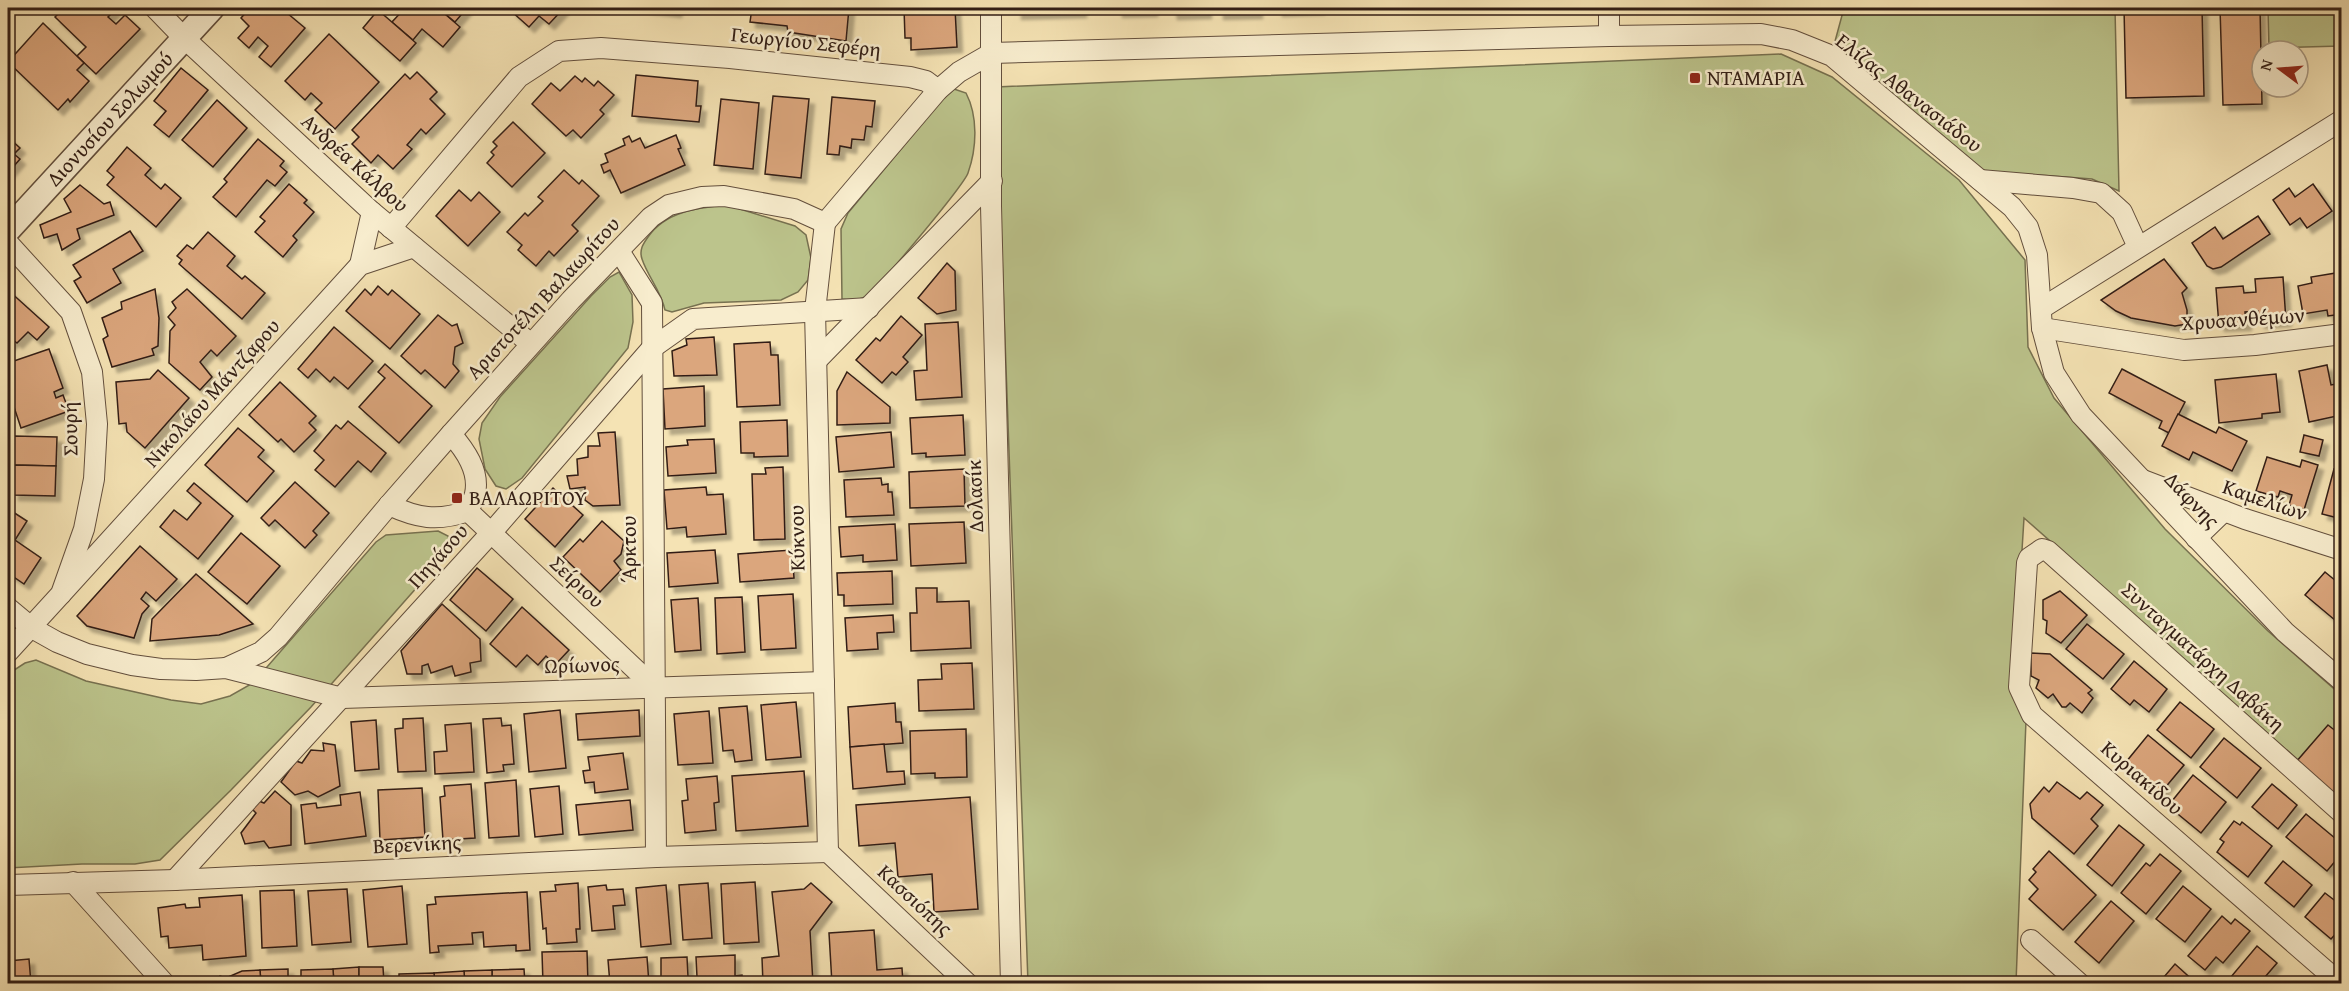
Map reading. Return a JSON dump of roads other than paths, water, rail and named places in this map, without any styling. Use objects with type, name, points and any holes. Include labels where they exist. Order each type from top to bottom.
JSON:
[{"type":"street","name":"Ανδρέα Κάλβου","points":[[155,8],[184,38],[372,212],[531,344]]},
{"type":"street","name":"Διονυσίου Σολωμού","points":[[8,230],[212,8]]},
{"type":"street","name":"Δολασίκ","points":[[991,8],[991,206],[1011,984]]},
{"type":"street","points":[[1609,8],[1609,36]]},
{"type":"street","name":"Ελίζας Αθανασιάδου","points":[[992,53],[1609,36],[1761,34],[1792,40],[1832,56],[2012,207],[2028,227],[2037,255],[2042,328]]},
{"type":"street","name":"Γεωργίου Σεφέρη","points":[[391,228],[519,77],[559,51],[601,48],[730,58],[910,77],[926,81],[938,90]]},
{"type":"street","points":[[825,223],[938,90],[959,72],[992,53]]},
{"type":"street","points":[[2042,308],[2342,120]]},
{"type":"street","points":[[1980,180],[2073,188],[2101,193],[2122,212],[2138,247]]},
{"type":"street","points":[[818,359],[992,181]]},
{"type":"street","name":"Αριστοτέλη Βαλαωρίτου","points":[[226,668],[261,652],[278,637],[388,505],[451,434],[531,344],[651,217],[669,205],[702,197],[724,196],[794,209],[825,223]]},
{"type":"street","points":[[360,265],[372,212]]},
{"type":"street","name":"Κύκνου","points":[[825,223],[815,311],[818,359],[828,852]]},
{"type":"street","name":"Σουρή","points":[[8,243],[71,312],[92,372],[97,424],[94,479],[84,529],[61,594],[8,652]]},
{"type":"street","points":[[360,265],[414,248]]},
{"type":"street","name":"Άρκτου","points":[[619,251],[652,303],[656,856]]},
{"type":"street","name":"Νικολάου Μάντζαρου","points":[[61,594],[360,265]]},
{"type":"street","name":"Πηγάσου","points":[[175,880],[491,533],[652,348],[693,319],[869,308]]},
{"type":"street","name":"Χρυσανθέμων","points":[[2042,328],[2184,350],[2255,345],[2342,334]]},
{"type":"street","name":"Δάφνης","points":[[2042,328],[2054,372],[2081,415],[2285,632],[2342,681]]},
{"type":"street","points":[[388,505],[409,514],[424,517],[449,518],[468,511],[476,493],[474,473],[468,454],[451,434]]},
{"type":"street","name":"Καμελίων","points":[[2139,479],[2290,535],[2342,550]]},
{"type":"street","name":"Σείριου","points":[[468,511],[654,687]]},
{"type":"street","points":[[2196,538],[2224,511]]},
{"type":"street","name":"Συνταγματάρχη Δαβάκη","points":[[2029,558],[2042,549],[2048,550],[2342,813]]},
{"type":"street","name":"Κυριακίδου","points":[[2029,558],[2026,563],[2019,687],[2032,715],[2341,984]]},
{"type":"street","points":[[8,608],[32,628],[57,642],[87,654],[132,665],[182,670],[226,668]]},
{"type":"street","name":"Ωρίωνος","points":[[226,668],[342,698],[824,682]]},
{"type":"street","name":"Βερενίκης","points":[[8,885],[175,880],[656,856],[828,852]]},
{"type":"street","name":"Κασσιόπης","points":[[828,852],[968,984]]},
{"type":"street","points":[[74,882],[165,984]]},
{"type":"street","points":[[2031,940],[2079,984]]},
{"type":"place","name":"ΝΤΑΜΑΡΙΑ","points":[[1695,78]]},
{"type":"place","name":"ΒΑΛΑΩΡΙΤΟΥ","points":[[457,498]]}]
